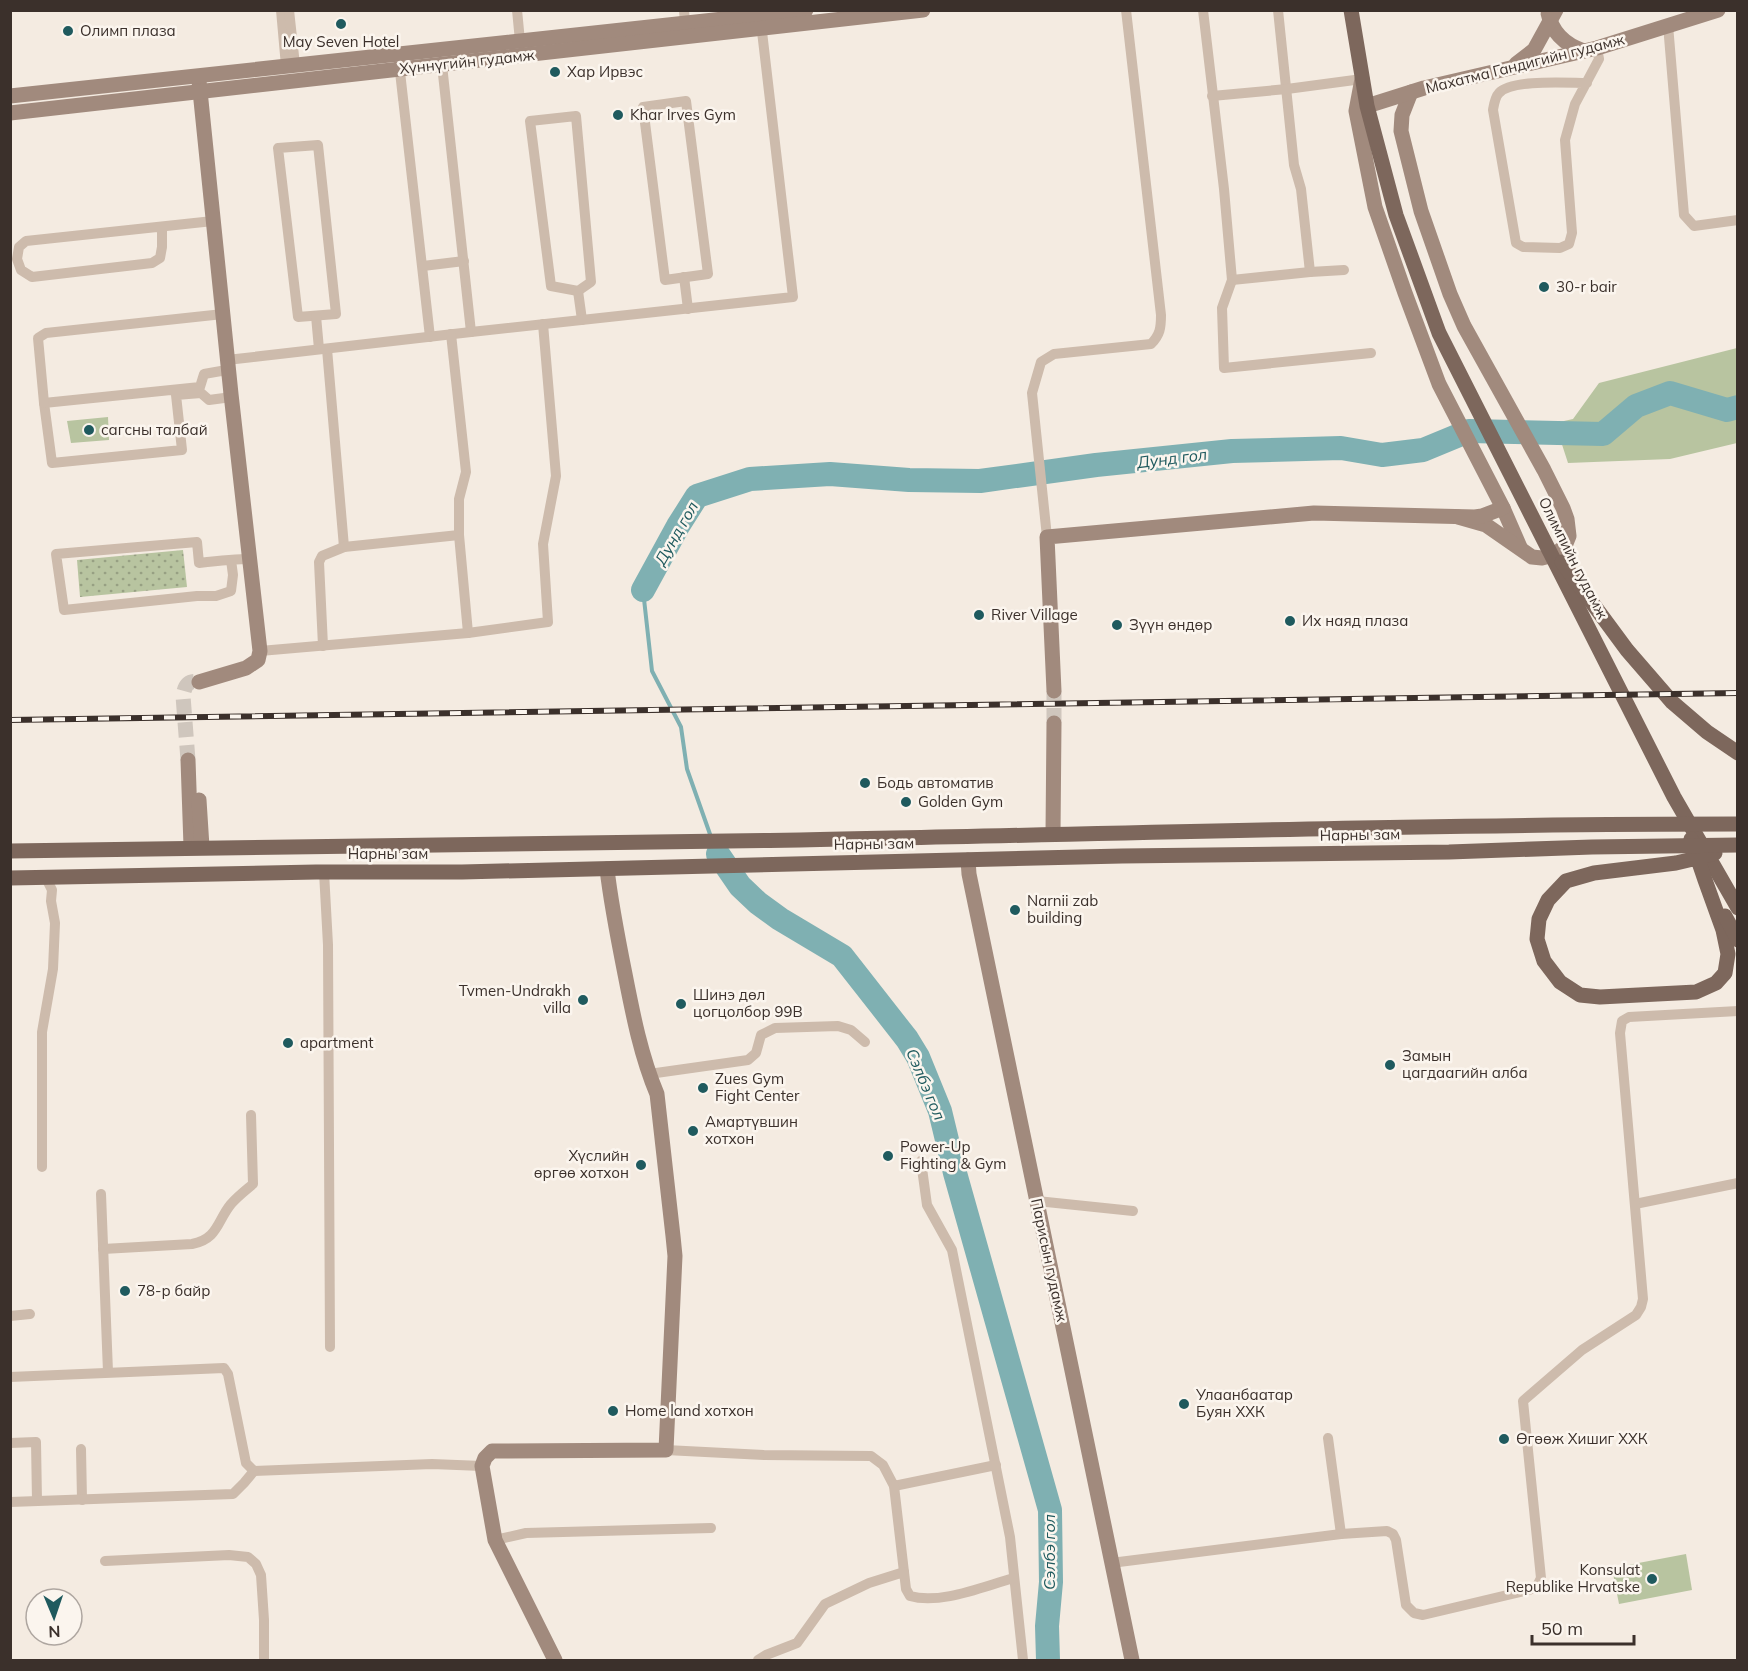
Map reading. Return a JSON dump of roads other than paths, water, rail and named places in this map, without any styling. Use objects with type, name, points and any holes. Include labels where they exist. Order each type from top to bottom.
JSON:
[{"type":"main road","name":"Олимпийн гудамж","points":[[1351,10],[1367,106],[1396,215],[1439,333],[1674,797],[1737,909]]},
{"type":"main road","points":[[1535,525],[1627,650],[1672,702],[1707,732],[1737,753]]},
{"type":"main road","points":[[1674,797],[1692,842],[1723,930],[1728,954],[1725,973],[1716,983],[1696,992],[1599,997],[1580,995],[1560,982],[1544,961],[1537,939],[1539,919],[1548,900],[1566,881],[1594,873],[1676,863],[1693,859],[1737,846]]},
{"type":"main road","points":[[1592,824],[1592,847]]},
{"type":"main road","name":"Нарны зам","points":[[10,851],[776,840],[1271,829],[1737,824]]},
{"type":"main road","points":[[1271,829],[1265,841],[1276,855]]},
{"type":"main road","points":[[1246,854],[1253,848],[1254,842],[1247,830]]},
{"type":"main road","points":[[315,845],[312,850],[312,865],[320,872]]},
{"type":"main road","points":[[1685,845],[1737,940]]},
{"type":"main road","name":"Нарны зам","points":[[10,878],[668,868],[1246,854],[1685,845],[1737,846]]},
{"type":"main road","points":[[1722,879],[1737,900]]},
{"type":"street","points":[[281,10],[291,66]]},
{"type":"street","points":[[289,10],[291,66]]},
{"type":"street","points":[[517,10],[519,41]]},
{"type":"street","name":"Хүннүгийн гудамж","points":[[10,113],[200,91],[685,17],[704,16],[761,22],[806,10]]},
{"type":"street","name":"Хүннүгийн гудамж","points":[[10,96],[291,66],[399,62],[442,65],[761,22],[923,10]]},
{"type":"street","points":[[1054,691],[1047,537],[1032,393],[1041,362],[1054,354],[1151,344],[1158,337],[1161,329],[1126,10]]},
{"type":"street","points":[[1203,10],[1232,280],[1222,308],[1224,368],[1371,353]]},
{"type":"street","points":[[1278,10],[1294,165],[1301,189],[1310,272]]},
{"type":"street","name":"Махатма Гандигийн гудамж","points":[[1367,106],[1411,92],[1511,67],[1591,50],[1718,10]]},
{"type":"street","points":[[1551,14],[1558,36],[1571,47],[1591,50],[1599,59],[1587,82],[1575,104],[1565,140],[1572,233],[1569,244],[1560,248],[1523,247],[1516,243],[1493,110],[1497,95],[1506,88],[1528,83],[1587,82]]},
{"type":"street","points":[[1511,67],[1534,50],[1551,14]]},
{"type":"street","points":[[44,403],[200,387],[204,374],[221,371],[228,366],[323,349],[793,297],[761,22]]},
{"type":"street","points":[[1668,25],[1684,215],[1694,226],[1737,220]]},
{"type":"street","points":[[399,62],[430,337]]},
{"type":"street","points":[[442,65],[471,332]]},
{"type":"street","points":[[198,76],[260,651],[258,660],[246,668],[199,682]]},
{"type":"street","points":[[1212,96],[1362,79],[1356,111],[1375,207],[1439,384],[1523,552]]},
{"type":"street","points":[[1411,92],[1402,115],[1401,131],[1421,211],[1450,294],[1464,326],[1563,508],[1569,536],[1565,546],[1554,555],[1542,558],[1532,557],[1486,525],[1458,517]]},
{"type":"street","points":[[686,101],[708,274],[684,277],[665,280],[643,107],[686,101]]},
{"type":"street","points":[[576,116],[591,282],[578,291],[550,286],[530,122],[576,116]]},
{"type":"street","points":[[318,145],[336,314],[316,316],[298,317],[278,148],[318,145]]},
{"type":"street","points":[[162,227],[160,258],[153,263],[32,277],[21,270],[17,259],[19,247],[26,241],[213,221]]},
{"type":"street","points":[[423,267],[464,261]]},
{"type":"street","points":[[1232,280],[1344,270]]},
{"type":"street","points":[[684,277],[688,309]]},
{"type":"street","points":[[578,291],[582,320]]},
{"type":"street","points":[[223,314],[46,333],[38,338],[52,463],[182,450],[176,395],[201,393],[209,400],[224,398],[231,393]]},
{"type":"street","points":[[316,316],[323,349],[344,547]]},
{"type":"street","points":[[260,651],[468,633],[548,622],[543,544],[556,476],[543,324]]},
{"type":"street","points":[[451,334],[466,472],[459,499],[459,535],[468,633]]},
{"type":"street","points":[[1047,537],[1314,513],[1482,516],[1499,502]]},
{"type":"street","points":[[323,646],[319,562],[322,556],[344,547],[459,535]]},
{"type":"street","points":[[231,560],[233,575],[231,591],[216,596],[64,610],[56,554],[197,542],[199,563],[231,560],[251,559]]},
{"type":"street","points":[[1053,834],[1054,723]]},
{"type":"street","points":[[192,761],[196,847]]},
{"type":"street","name":"Парисын гудамж","points":[[968,860],[980,930],[1132,1660]]},
{"type":"street","points":[[607,869],[630,997],[649,1074],[657,1094],[675,1256],[666,1450]]},
{"type":"street","points":[[320,872],[328,957],[330,1347]]},
{"type":"street","points":[[42,1167],[42,1032],[53,969],[55,924],[51,901],[52,890],[45,878]]},
{"type":"street","points":[[1111,1563],[1341,1534],[1387,1531],[1393,1534],[1396,1540],[1406,1605],[1414,1613],[1423,1615],[1537,1586],[1541,1578],[1523,1401],[1582,1350],[1636,1315],[1643,1299],[1620,1033],[1622,1021],[1629,1017],[1737,1011]]},
{"type":"street","points":[[649,1074],[748,1060],[756,1053],[761,1035],[775,1028],[838,1026],[851,1030],[865,1042]]},
{"type":"street","points":[[103,1249],[192,1244],[211,1236],[230,1205],[253,1184],[252,1115]]},
{"type":"street","points":[[921,1161],[927,1205],[952,1250],[996,1465],[1010,1536],[1023,1660]]},
{"type":"street","points":[[1635,1204],[1737,1184]]},
{"type":"street","points":[[101,1194],[108,1372]]},
{"type":"street","points":[[1037,1201],[1133,1210]]},
{"type":"street","points":[[10,1316],[30,1314]]},
{"type":"street","points":[[10,1377],[224,1368],[228,1374],[246,1463],[254,1471],[423,1464],[482,1466]]},
{"type":"street","points":[[1328,1438],[1341,1534]]},
{"type":"street","points":[[10,1443],[36,1442],[37,1501]]},
{"type":"street","points":[[81,1449],[82,1500]]},
{"type":"street","points":[[555,1660],[495,1540],[482,1466],[485,1458],[492,1451],[666,1450],[764,1455],[871,1456],[883,1465],[894,1486],[906,1589],[910,1596],[921,1600],[938,1599],[1014,1578]]},
{"type":"street","points":[[894,1486],[996,1465]]},
{"type":"street","points":[[10,1502],[233,1494],[254,1471]]},
{"type":"street","points":[[495,1540],[526,1533],[711,1528]]},
{"type":"street","points":[[105,1561],[229,1555],[248,1557],[256,1563],[261,1575],[264,1660]]},
{"type":"street","points":[[758,1660],[797,1643],[825,1604],[869,1583],[904,1572]]},
{"type":"waterway","name":"Дунд гол","points":[[643,590],[697,496],[750,479],[830,474],[909,480],[980,481],[1096,465],[1232,451],[1341,448],[1382,455],[1423,450],[1469,431],[1603,434],[1636,406],[1670,393],[1727,410],[1738,407]]},
{"type":"waterway","name":"Сэлбэ гол","points":[[643,590],[652,671],[681,727],[687,769],[711,837]]},
{"type":"waterway","name":"Сэлбэ гол","points":[[718,854],[740,886],[758,903],[842,956],[907,1039],[918,1057],[940,1111],[955,1173],[1050,1510],[1051,1582],[1047,1626],[1048,1660]]},
{"type":"tunnel","points":[[188,760],[183,696],[188,684],[199,682]]},
{"type":"tunnel","points":[[1054,691],[1054,723]]},
{"type":"railway","points":[[10,720],[1738,693]]},
{"type":"place","name":"May Seven Hotel","points":[[341,24]]},
{"type":"place","name":"Олимп плаза","points":[[68,31]]},
{"type":"place","name":"Хар Ирвэс","points":[[555,72]]},
{"type":"place","name":"Khar Irves Gym","points":[[618,115]]},
{"type":"place","name":"30-r bair","points":[[1544,287]]},
{"type":"place","name":"сагсны талбай","points":[[89,430]]},
{"type":"place","name":"River Village","points":[[979,615]]},
{"type":"place","name":"Их наяд плаза","points":[[1290,621]]},
{"type":"place","name":"Зүүн өндөр","points":[[1117,625]]},
{"type":"place","name":"Бодь автоматив","points":[[865,783]]},
{"type":"place","name":"Golden Gym","points":[[906,802]]},
{"type":"place","name":"Narnii zab building","points":[[1015,910]]},
{"type":"place","name":"Tvmen-Undrakh villa","points":[[583,1000]]},
{"type":"place","name":"Шинэ дөл цогцолбор 99В","points":[[681,1004]]},
{"type":"place","name":"apartment","points":[[288,1043]]},
{"type":"place","name":"Замын цагдаагийн алба","points":[[1390,1065]]},
{"type":"place","name":"Zues Gym Fight Center","points":[[703,1088]]},
{"type":"place","name":"Амартүвшин хотхон","points":[[693,1131]]},
{"type":"place","name":"Power-Up Fighting & Gym","points":[[888,1156]]},
{"type":"place","name":"Хүслийн өргөө хотхон","points":[[641,1165]]},
{"type":"place","name":"78-р байр","points":[[125,1291]]},
{"type":"place","name":"Улаанбаатар Буян ХХК","points":[[1184,1404]]},
{"type":"place","name":"Home land хотхон","points":[[613,1411]]},
{"type":"place","name":"Өгөөж Хишиг ХХК","points":[[1504,1439]]},
{"type":"place","name":"Konsulat Republike Hrvatske","points":[[1652,1579]]}]
